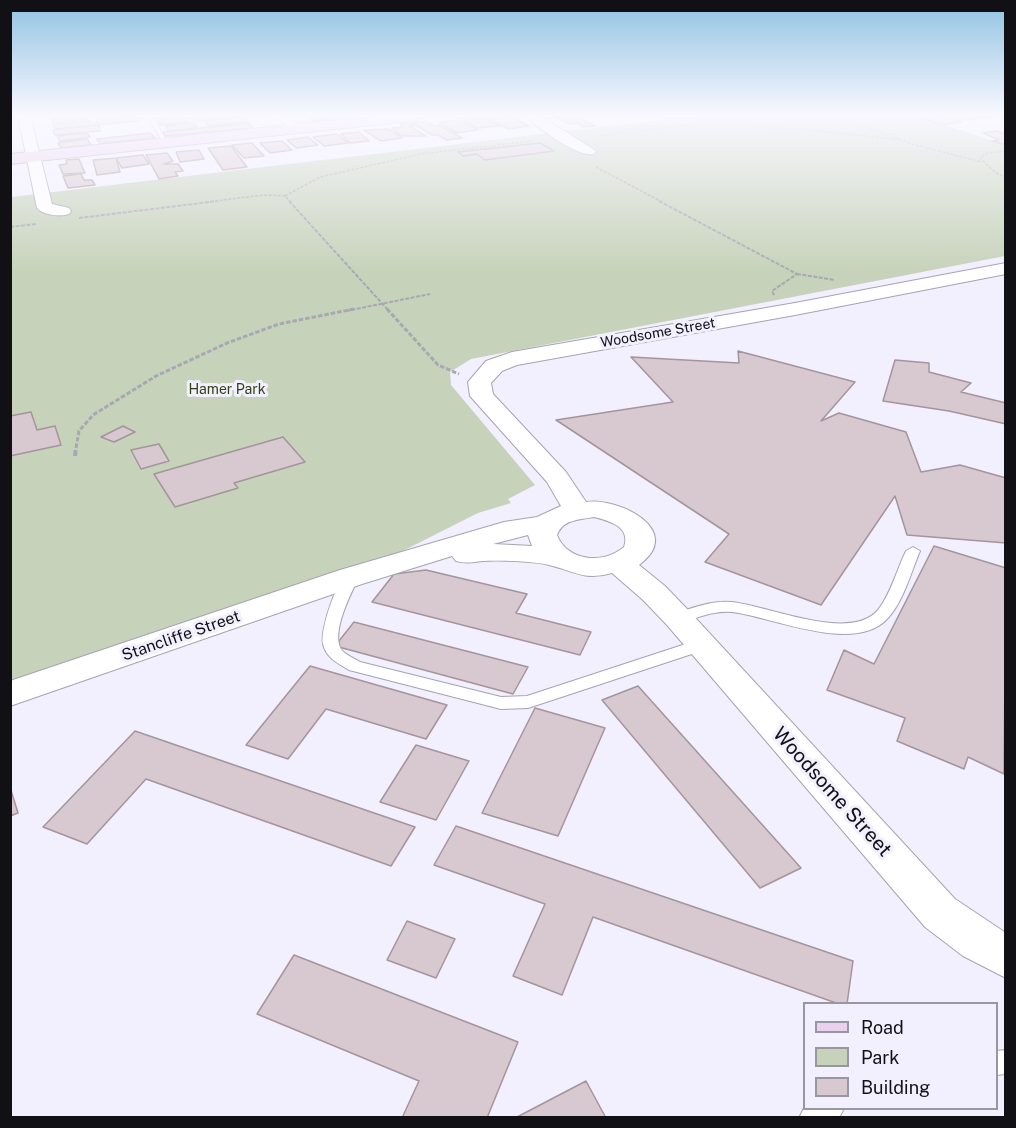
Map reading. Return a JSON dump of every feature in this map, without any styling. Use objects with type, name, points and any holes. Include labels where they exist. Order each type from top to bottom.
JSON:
[{"type":"street","points":[[37,169],[45,208],[63,211]]},
{"type":"street","name":"Woodsome Street","points":[[479,382],[494,366],[512,359],[795,309],[1005,268]]},
{"type":"street","points":[[479,382],[482,396],[557,478],[578,510]]},
{"type":"street","name":"Stancliffe Street","points":[[10,694],[351,577],[514,528],[547,525],[556,516],[578,510],[594,509],[622,516],[639,531],[642,540],[638,550],[631,557],[618,563],[589,567],[555,556],[483,552],[351,577]]},
{"type":"street","points":[[547,525],[541,537],[544,545],[555,556]]},
{"type":"street","name":"Woodsome Street","points":[[618,563],[654,593],[940,914],[979,942],[1005,957]]},
{"type":"lane","points":[[351,577],[336,611],[329,642],[335,654],[355,666],[501,703],[528,702],[689,632],[717,607],[732,607],[848,630],[868,626],[882,616],[913,551]]},
{"type":"lane","points":[[812,1118],[827,1110]]},
{"type":"path","points":[[79,218],[264,195],[285,196],[320,177],[356,169]]},
{"type":"path","points":[[600,169],[797,274],[772,291],[775,296],[795,309]]},
{"type":"path","points":[[990,169],[1005,177]]},
{"type":"path","points":[[285,196],[438,365],[479,382]]},
{"type":"path","points":[[10,227],[44,223]]},
{"type":"path","points":[[75,456],[80,431],[93,415],[156,376],[227,343],[279,324],[430,294]]},
{"type":"green space","name":"Hamer Park","points":[[250,169],[1005,169],[1005,256],[471,359],[450,372],[451,385],[535,485],[508,499],[511,503],[478,513],[351,577],[11,693],[11,197]]},
{"type":"building","points":[[61,169],[83,169],[85,173],[63,174]]},
{"type":"building","points":[[95,169],[119,169],[120,172],[97,175]]},
{"type":"building","points":[[153,169],[181,169],[183,171],[175,172],[178,176],[159,179]]},
{"type":"building","points":[[81,174],[84,180],[92,180],[95,185],[68,188],[63,176]]},
{"type":"building","points":[[738,351],[855,382],[821,421],[839,413],[906,432],[921,472],[960,465],[1006,478],[1006,543],[907,535],[895,496],[821,605],[705,562],[729,534],[556,420],[673,402],[631,357],[739,363]]},
{"type":"building","points":[[895,360],[929,363],[929,372],[971,383],[961,392],[1006,403],[1006,424],[949,411],[883,401]]},
{"type":"building","points":[[31,412],[37,430],[55,426],[61,445],[10,456],[10,416]]},
{"type":"building","points":[[123,426],[135,432],[114,442],[101,437]]},
{"type":"building","points":[[283,437],[305,462],[234,483],[238,488],[175,507],[154,474]]},
{"type":"building","points":[[159,444],[169,461],[141,469],[131,450]]},
{"type":"building","points":[[934,546],[1006,568],[1004,774],[968,757],[964,769],[897,741],[905,718],[827,690],[844,650],[874,664]]},
{"type":"building","points":[[426,570],[527,594],[516,613],[591,632],[580,655],[372,602],[394,574]]},
{"type":"building","points":[[354,622],[528,667],[513,694],[335,646]]},
{"type":"building","points":[[310,666],[447,705],[426,739],[326,709],[288,759],[246,745]]},
{"type":"building","points":[[638,686],[801,868],[760,888],[602,700]]},
{"type":"building","points":[[535,708],[605,728],[558,836],[482,813]]},
{"type":"building","points":[[135,731],[415,827],[391,866],[146,779],[87,844],[43,827]]},
{"type":"building","points":[[416,745],[469,761],[436,820],[380,802]]},
{"type":"building","points":[[10,787],[18,813],[10,816]]},
{"type":"building","points":[[456,826],[853,961],[847,1002],[833,1002],[593,917],[562,995],[513,976],[545,904],[434,865]]},
{"type":"building","points":[[407,921],[455,939],[436,978],[387,960]]},
{"type":"building","points":[[294,955],[518,1042],[487,1118],[402,1118],[419,1081],[257,1014]]},
{"type":"building","points":[[586,1081],[606,1118],[517,1118],[517,1117]]}]
